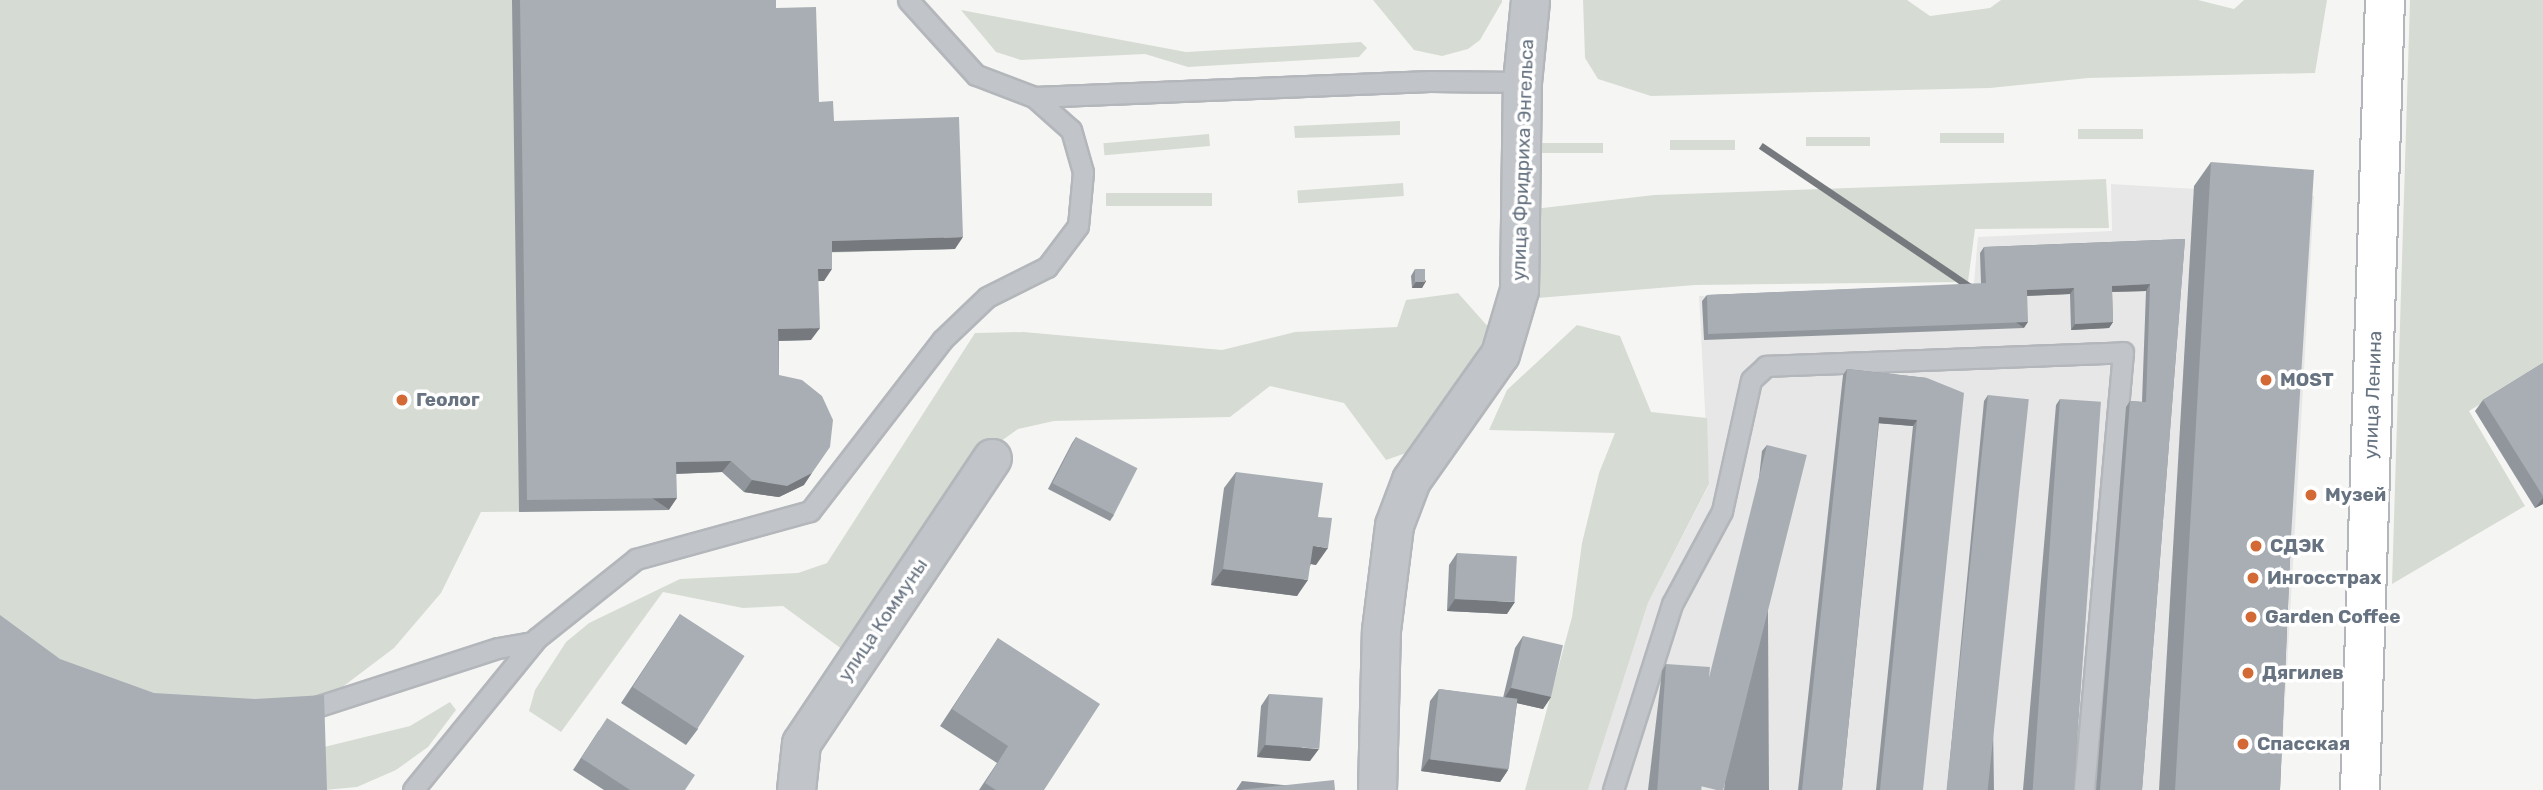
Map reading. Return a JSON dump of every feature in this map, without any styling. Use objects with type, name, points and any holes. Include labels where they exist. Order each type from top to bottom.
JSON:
[{"type":"main road","name":"улица Ленина","points":[[2360,790],[2385,0]]},
{"type":"street","name":"улица Фридриха Энгельса","points":[[1377,790],[1381,630],[1394,525],[1411,480],[1500,354],[1519,290],[1522,82],[1530,0]]},
{"type":"street","name":"улица Коммуны","points":[[796,790],[801,743],[992,458]]},
{"type":"lane","points":[[412,790],[533,642],[636,559],[810,511],[942,340],[987,297],[1046,267],[1078,226],[1083,172],[1071,130],[1034,97],[976,75],[908,0]]},
{"type":"lane","points":[[1034,97],[1430,80],[1522,82]]},
{"type":"lane","points":[[1613,790],[1672,604],[1723,511],[1751,380],[1766,366],[2123,352],[2084,790]]},
{"type":"lane","points":[[316,707],[498,649],[533,642]]},
{"type":"shaded area","name":"Геолог","points":[[0,0],[768,0],[811,113],[826,133],[951,129],[955,249],[823,253],[824,281],[809,282],[811,340],[771,341],[779,497],[744,492],[722,472],[668,474],[669,510],[481,512],[441,593],[394,648],[316,707],[0,790]]},
{"type":"shaded area","points":[[1373,0],[1502,2],[1480,40],[1468,49],[1442,56],[1414,50]]},
{"type":"shaded area","points":[[1583,0],[1907,0],[1930,16],[1990,8],[2001,0],[2198,0],[2234,9],[2244,0],[2327,0],[2315,73],[2088,78],[1990,88],[1651,96],[1598,79],[1585,58]]},
{"type":"shaded area","points":[[2410,0],[2543,0],[2543,366],[2469,411],[2525,506],[2392,584]]},
{"type":"shaded area","points":[[961,10],[1186,52],[1361,42],[1367,48],[1359,57],[1188,67],[1145,54],[1021,60],[996,52]]},
{"type":"shaded area","points":[[1400,121],[1400,135],[1295,138],[1294,126]]},
{"type":"shaded area","points":[[2078,129],[2143,129],[2143,139],[2078,139]]},
{"type":"shaded area","points":[[1940,133],[2004,133],[2004,143],[1940,143]]},
{"type":"shaded area","points":[[1209,134],[1210,146],[1104,155],[1103,143]]},
{"type":"shaded area","points":[[1806,137],[1870,137],[1870,146],[1806,146]]},
{"type":"shaded area","points":[[1670,140],[1735,140],[1735,150],[1670,150]]},
{"type":"shaded area","points":[[1539,143],[1603,143],[1603,153],[1539,153]]},
{"type":"shaded area","points":[[2106,179],[2109,228],[1975,229],[1968,282],[1695,285],[1538,298],[1534,209],[1654,195]]},
{"type":"shaded area","points":[[1403,183],[1404,196],[1298,203],[1297,190]]},
{"type":"shaded area","points":[[2111,184],[2314,196],[2280,790],[1588,790],[1648,603],[1709,485],[1699,296],[1974,283],[1978,237],[2112,231]]},
{"type":"shaded area","points":[[1106,193],[1212,193],[1212,206],[1106,206]]},
{"type":"shaded area","points":[[1458,293],[1491,330],[1409,452],[1386,460],[1344,403],[1270,386],[1230,417],[1054,421],[1018,429],[969,464],[850,655],[783,606],[743,608],[663,592],[561,732],[529,711],[535,690],[566,642],[589,623],[680,579],[798,573],[827,563],[975,333],[1024,332],[1222,350],[1295,332],[1397,327],[1406,300]]},
{"type":"shaded area","points":[[1577,325],[1620,336],[1651,412],[1707,418],[1709,484],[1648,603],[1588,790],[1525,790],[1572,617],[1582,543],[1599,473],[1615,433],[1489,430],[1507,390]]},
{"type":"shaded area","points":[[450,702],[456,710],[428,747],[396,770],[357,787],[325,790],[324,747],[410,726]]},
{"type":"building","points":[[520,0],[776,0],[776,8],[816,7],[819,102],[833,101],[834,121],[959,117],[963,237],[832,241],[832,269],[818,269],[820,328],[778,329],[779,375],[802,380],[822,396],[833,420],[830,447],[812,473],[787,486],[752,480],[731,461],[676,462],[677,498],[527,500]]},
{"type":"building","points":[[2211,162],[2314,170],[2291,537],[2280,790],[2175,790]]},
{"type":"building","points":[[2185,239],[2142,790],[2100,790],[2130,401],[2146,402],[2150,284],[2112,286],[2113,322],[2075,324],[2074,288],[2027,290],[2028,322],[1708,334],[1707,295],[1986,283],[1984,247]]},
{"type":"building","points":[[1415,269],[1425,269],[1425,282],[1415,282]]},
{"type":"building","points":[[2543,363],[2543,496],[2483,400]]},
{"type":"building","points":[[1847,369],[1927,378],[1964,393],[1923,790],[1880,790],[1917,420],[1879,417],[1842,790],[1802,790]]},
{"type":"building","points":[[1988,395],[2029,399],[1988,790],[1947,790]]},
{"type":"building","points":[[2060,399],[2101,402],[2074,790],[2033,790]]},
{"type":"building","points":[[1076,437],[1137,468],[1114,515],[1052,483]]},
{"type":"building","points":[[1767,445],[1807,455],[1723,790],[1683,782]]},
{"type":"building","points":[[1236,472],[1323,483],[1318,517],[1332,518],[1328,548],[1313,546],[1308,580],[1223,569]]},
{"type":"building","points":[[1457,553],[1517,556],[1515,602],[1455,599]]},
{"type":"building","points":[[680,614],[745,656],[697,729],[633,687]]},
{"type":"building","points":[[0,615],[60,659],[154,693],[255,699],[324,695],[327,790],[0,790]]},
{"type":"building","points":[[1523,636],[1563,645],[1551,697],[1511,688]]},
{"type":"building","points":[[998,638],[1100,704],[1044,790],[996,790],[985,783],[1008,746],[952,709]]},
{"type":"building","points":[[1666,664],[1710,667],[1701,790],[1657,790]]},
{"type":"building","points":[[1439,689],[1517,699],[1509,769],[1430,759]]},
{"type":"building","points":[[1269,694],[1323,698],[1319,749],[1265,745]]},
{"type":"building","points":[[607,718],[695,775],[685,790],[630,790],[581,758]]},
{"type":"building","points":[[1334,780],[1335,790],[1243,790],[1243,790]]},
{"type":"place","name":"MOST","points":[[2266,380]]},
{"type":"place","name":"Геолог","points":[[402,400]]},
{"type":"place","name":"Музей","points":[[2311,495]]},
{"type":"place","name":"СДЭК","points":[[2256,546]]},
{"type":"place","name":"Ингосстрах","points":[[2253,578]]},
{"type":"place","name":"Garden Coffee","points":[[2251,617]]},
{"type":"place","name":"Дягилев","points":[[2248,673]]},
{"type":"place","name":"Спасская","points":[[2243,744]]}]
